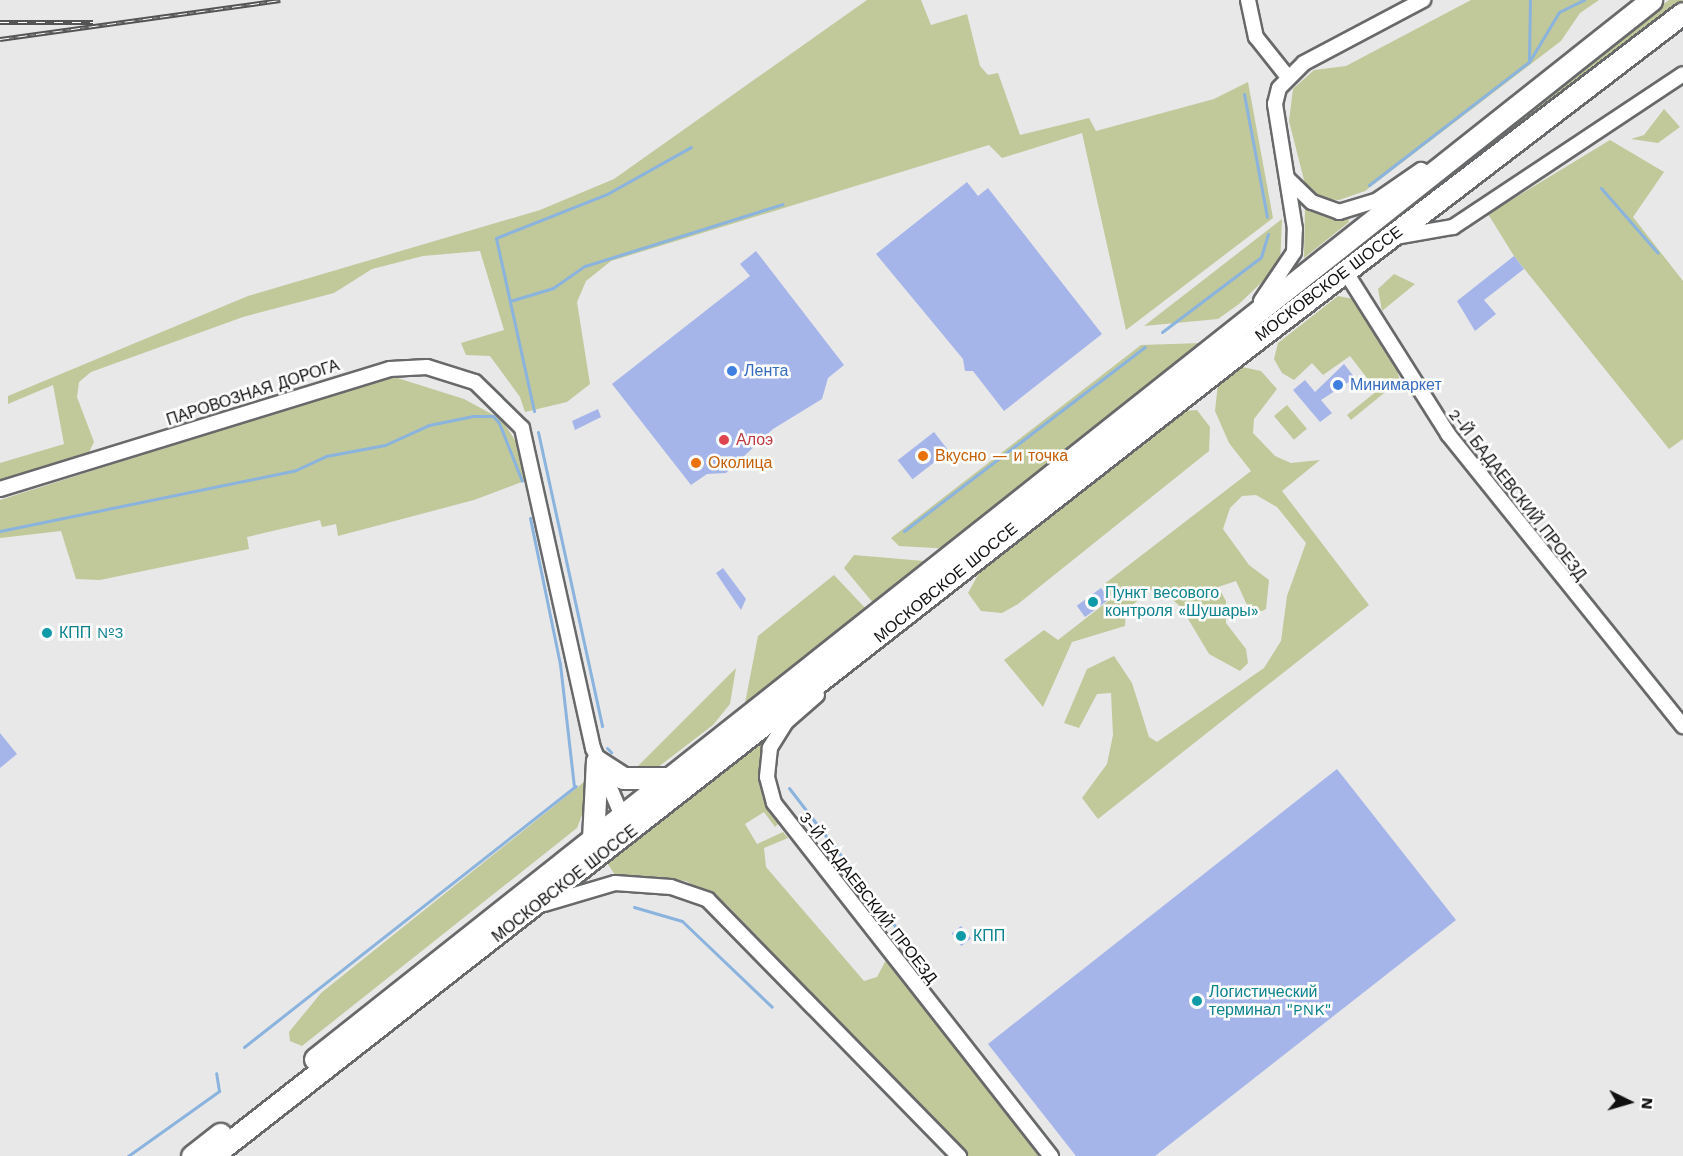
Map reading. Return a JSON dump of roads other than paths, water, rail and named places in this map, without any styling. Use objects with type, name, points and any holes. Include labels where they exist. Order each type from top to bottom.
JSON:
[{"type":"highway","name":"МОСКОВСКОЕ ШОССЕ","points":[[192,1156],[593,839],[626,825],[668,778],[1258,311],[1447,157],[1651,0]]},
{"type":"highway","name":"МОСКОВСКОЕ ШОССЕ","points":[[212,1156],[535,907],[626,825],[856,656],[1345,271],[1683,13]]},
{"type":"highway","points":[[597,761],[623,778],[668,778]]},
{"type":"highway","points":[[593,839],[597,761]]},
{"type":"street","points":[[1248,0],[1256,37],[1287,76]]},
{"type":"street","points":[[1258,311],[1294,252],[1288,179],[1275,105],[1287,76],[1423,0]]},
{"type":"street","points":[[1390,238],[1453,227],[1683,74]]},
{"type":"street","points":[[1288,179],[1312,202],[1339,212],[1376,201],[1447,157]]},
{"type":"street","name":"2-Й БАДАЕВСКИЙ ПРОЕЗД","points":[[1345,271],[1448,434],[1683,726]]},
{"type":"street","name":"ПАРОВОЗНАЯ ДОРОГА","points":[[0,489],[390,369],[447,371],[476,382],[522,428],[597,761],[626,825]]},
{"type":"street","name":"3-Й БАДАЕВСКИЙ ПРОЕЗД","points":[[856,656],[777,733],[767,762],[769,791],[784,817],[1051,1156]]},
{"type":"street","points":[[535,907],[600,885],[632,884],[680,889],[723,910],[959,1156]]},
{"type":"waterway","points":[[1529,61],[1530,0]]},
{"type":"waterway","points":[[1369,185],[1529,62],[1559,12],[1584,0]]},
{"type":"waterway","points":[[1244,94],[1267,217]]},
{"type":"waterway","points":[[534,411],[496,238],[607,194],[691,147]]},
{"type":"waterway","points":[[1601,188],[1658,253]]},
{"type":"waterway","points":[[510,301],[553,288],[585,266],[783,204]]},
{"type":"waterway","points":[[1162,332],[1261,257],[1268,234]]},
{"type":"waterway","points":[[904,531],[1145,347]]},
{"type":"waterway","points":[[0,531],[296,470],[326,456],[385,445],[429,425],[473,416],[493,416],[499,423],[522,481]]},
{"type":"waterway","points":[[538,432],[602,726]]},
{"type":"waterway","points":[[530,518],[560,664],[574,787]]},
{"type":"waterway","points":[[607,748],[611,752]]},
{"type":"waterway","points":[[244,1047],[576,786]]},
{"type":"waterway","points":[[789,788],[917,955]]},
{"type":"waterway","points":[[634,907],[682,921],[772,1007]]},
{"type":"waterway","points":[[128,1156],[219,1091],[216,1073]]},
{"type":"railway","points":[[0,39],[280,0]]},
{"type":"railway","points":[[0,22],[93,22]]},
{"type":"place","name":"Лента","points":[[732,371]]},
{"type":"place","name":"Минимаркет","points":[[1338,385]]},
{"type":"place","name":"Алоэ","points":[[724,440]]},
{"type":"place","name":"Вкусно — и точка","points":[[923,456]]},
{"type":"place","name":"Околица","points":[[696,463]]},
{"type":"place","name":"Пункт весового контроля «Шушары»","points":[[1093,602]]},
{"type":"place","name":"КПП №3","points":[[47,633]]},
{"type":"place","name":"КПП","points":[[961,936]]},
{"type":"place","name":"Логистический терминал \"PNK\"","points":[[1197,1001]]}]
